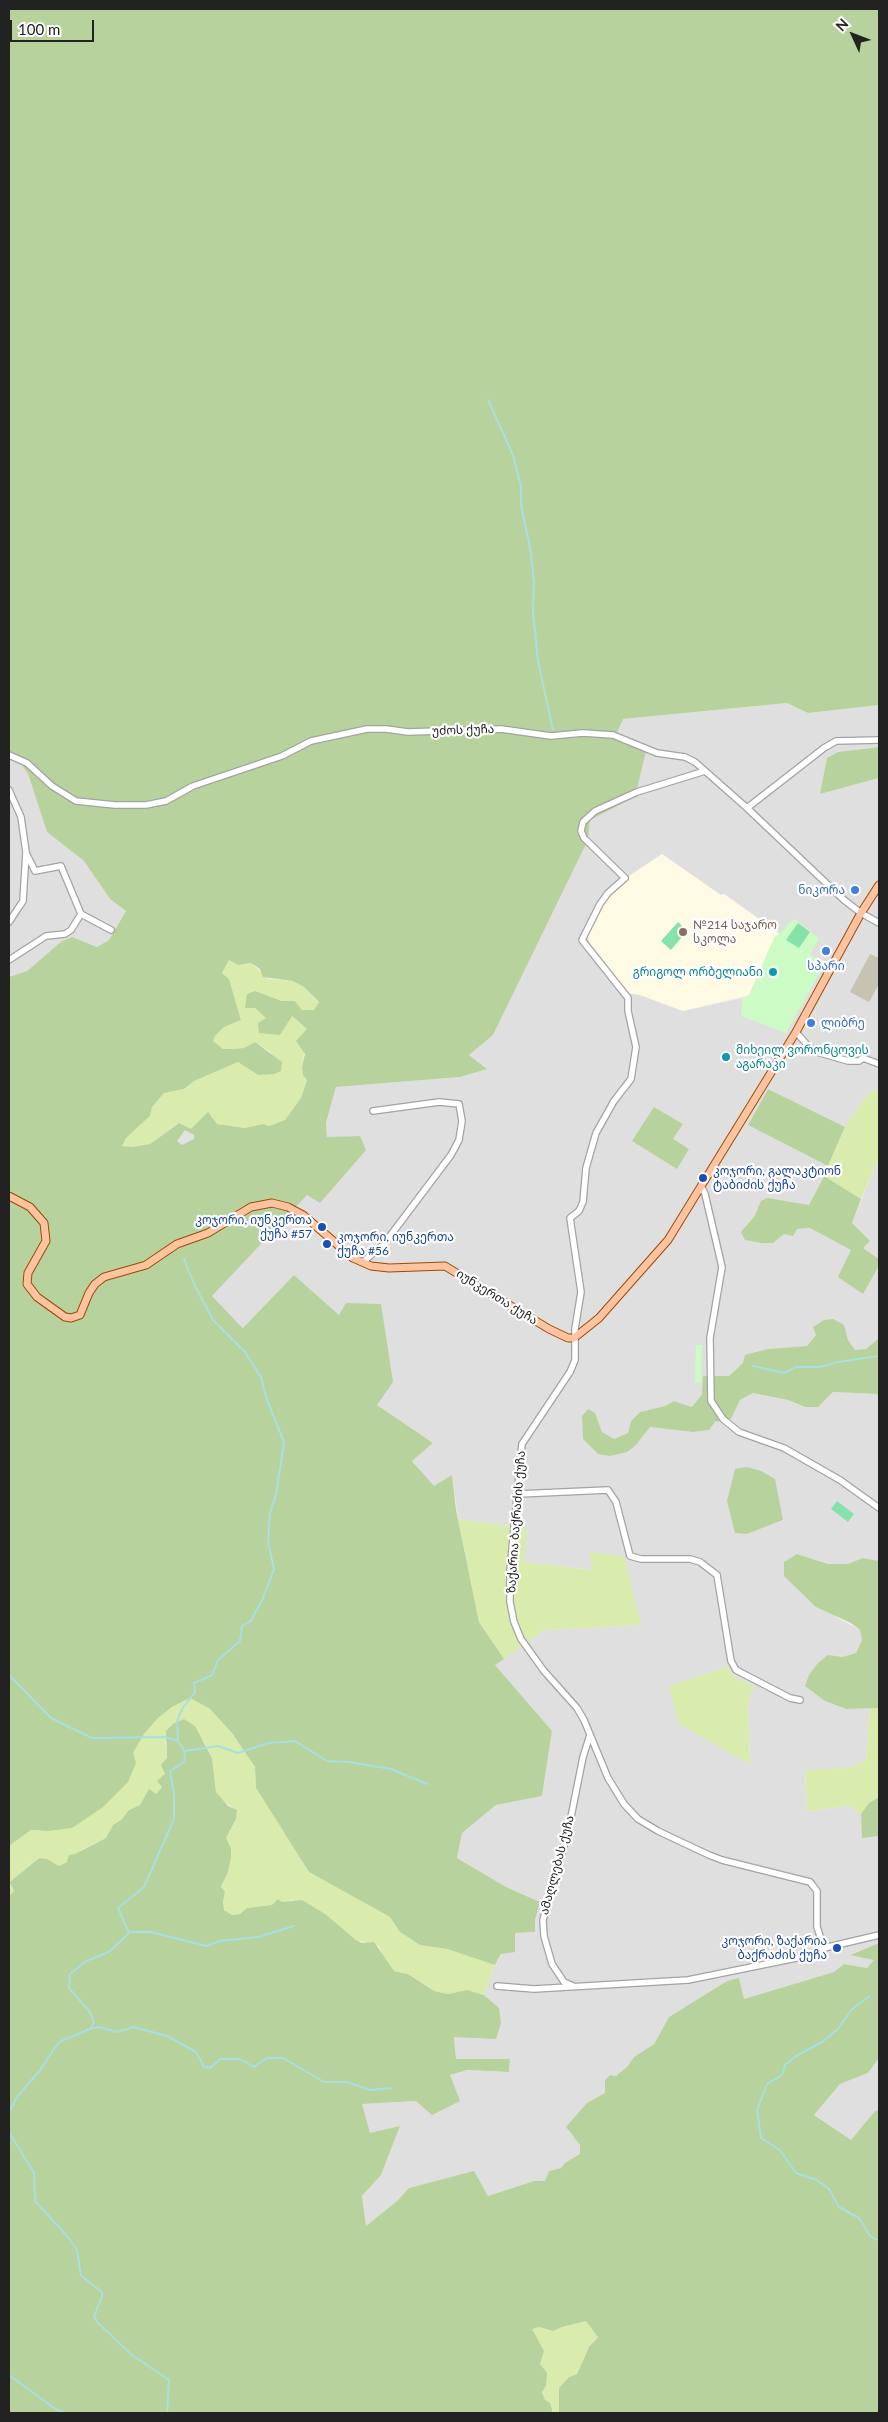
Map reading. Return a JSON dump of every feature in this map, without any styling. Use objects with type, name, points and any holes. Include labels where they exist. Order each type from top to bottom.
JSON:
[{"type":"main road","points":[[574,1338],[599,1318],[657,1254],[702,1188],[796,1032],[861,913],[879,885]]},
{"type":"main road","name":"იუნკერთა ქუჩა","points":[[9,1196],[30,1207],[47,1228],[46,1241],[28,1273],[27,1284],[37,1297],[65,1317],[71,1318],[80,1315],[89,1293],[95,1284],[104,1277],[146,1265],[177,1244],[208,1233],[258,1204],[281,1204],[296,1210],[344,1253],[363,1262],[388,1268],[445,1266],[549,1329],[568,1338],[574,1338]]},
{"type":"street","name":"უძოს ქუჩა","points":[[9,756],[27,762],[52,786],[76,801],[116,805],[146,805],[166,801],[192,786],[282,756],[311,741],[367,729],[408,732],[502,729],[551,736],[583,733],[613,735],[657,753],[686,757],[705,770],[844,900],[861,913],[879,923]]},
{"type":"street","points":[[747,808],[824,748],[836,741],[879,740]]},
{"type":"street","name":"ზაქარია ბაქრაძის ქუჩა","points":[[705,770],[637,792],[595,811],[583,822],[581,831],[584,838],[625,878],[608,893],[600,904],[582,940],[628,998],[628,1011],[636,1048],[632,1079],[614,1101],[596,1133],[586,1168],[580,1211],[570,1218],[581,1292],[574,1338],[575,1360],[570,1372],[524,1438],[510,1570],[510,1602],[514,1622],[521,1639],[538,1663],[577,1708],[608,1778],[624,1804],[638,1819],[658,1831],[722,1860],[804,1880],[814,1886],[817,1891],[818,1936],[824,1948]]},
{"type":"street","points":[[9,790],[21,817],[26,852],[23,901],[9,922]]},
{"type":"street","points":[[26,852],[35,871],[61,866],[81,914],[111,930]]},
{"type":"street","points":[[9,960],[46,936],[65,934],[71,930],[81,914]]},
{"type":"street","points":[[796,1032],[809,1047],[826,1055],[848,1061],[859,1061],[863,1058],[879,1064]]},
{"type":"street","points":[[363,1262],[384,1244],[451,1155],[459,1140],[462,1121],[459,1104],[439,1102],[373,1111]]},
{"type":"street","points":[[702,1188],[722,1267],[710,1338],[711,1400],[723,1419],[739,1432],[784,1448],[840,1480],[879,1508]]},
{"type":"street","points":[[518,1494],[608,1490],[616,1502],[630,1556],[641,1559],[690,1559],[700,1562],[717,1575],[731,1661],[736,1670],[790,1698],[800,1700]]},
{"type":"street","name":"ამაღლებას ქუჩა","points":[[574,1987],[564,1982],[552,1964],[544,1936],[543,1920],[568,1832],[582,1757],[590,1735]]},
{"type":"street","points":[[497,1986],[534,1989],[688,1980],[790,1960],[811,1955],[824,1948],[879,1935]]},
{"type":"shaded area","points":[[787,703],[808,713],[879,705],[879,747],[838,752],[820,794],[879,778],[879,1094],[872,1089],[845,1127],[768,1089],[748,1125],[828,1166],[809,1206],[757,1209],[745,1240],[773,1243],[784,1234],[797,1229],[810,1228],[852,1250],[863,1294],[879,1266],[879,1338],[866,1349],[855,1350],[848,1340],[844,1325],[816,1335],[807,1346],[768,1349],[743,1363],[729,1376],[702,1394],[692,1407],[674,1401],[665,1406],[640,1412],[631,1421],[628,1433],[614,1439],[602,1432],[595,1413],[582,1416],[583,1439],[598,1454],[636,1445],[650,1427],[693,1432],[709,1430],[715,1422],[731,1419],[740,1400],[753,1393],[788,1400],[805,1407],[818,1407],[833,1392],[879,1394],[879,1561],[863,1558],[848,1565],[828,1564],[797,1554],[836,1617],[860,1630],[862,1640],[856,1653],[842,1657],[825,1701],[846,1709],[870,1708],[866,1761],[846,1768],[805,1771],[807,1811],[849,1806],[861,1814],[862,1837],[879,1836],[879,1943],[851,1954],[875,1960],[867,1968],[844,1964],[834,1972],[744,1999],[739,1979],[727,1981],[669,2017],[654,2044],[634,2057],[627,2067],[616,2076],[610,2075],[605,2080],[605,2093],[591,2102],[569,2132],[581,2145],[580,2155],[565,2163],[561,2168],[549,2171],[545,2181],[534,2181],[488,2196],[473,2172],[409,2188],[397,2201],[366,2226],[362,2196],[381,2175],[400,2126],[369,2134],[362,2104],[416,2101],[450,2075],[467,2070],[509,2072],[510,2059],[456,2059],[454,2037],[499,2008],[484,1995],[495,1965],[515,1933],[535,1932],[535,1920],[540,1902],[506,1887],[457,1858],[462,1833],[496,1805],[542,1796],[552,1731],[494,1665],[544,1630],[640,1625],[591,1552],[593,1570],[523,1562],[526,1528],[458,1519],[452,1475],[434,1487],[412,1460],[433,1443],[377,1405],[339,1315],[294,1275],[244,1328],[212,1296],[360,1136],[327,1138],[326,1124],[336,1087],[460,1077],[486,1068],[469,1055],[493,1035],[588,840],[590,820],[635,797],[615,738],[623,719]],"holes":[[[661,854],[721,896],[724,894],[780,934],[794,919],[810,955],[824,963],[741,1016],[743,998],[683,1011],[640,995],[628,993]],[[654,1107],[683,1124],[673,1139]],[[730,1494],[783,1520],[747,1534],[734,1525],[727,1501]],[[727,1667],[734,1677],[754,1687],[748,1701],[750,1764],[669,1687]]]},
{"type":"shaded area","points":[[9,757],[19,761],[28,774],[47,832],[84,861],[110,899],[126,911],[109,940],[97,947],[72,937],[62,941],[27,971],[9,977]]},
{"type":"shaded area","name":"№214 საჯარო სკოლა","points":[[662,854],[721,895],[724,894],[780,934],[774,938],[749,995],[683,1011],[640,995],[628,993],[589,943],[587,931],[607,896],[632,874]]},
{"type":"shaded area","points":[[870,954],[879,958],[879,984],[869,1002],[850,992]]},
{"type":"shaded area","points":[[185,1130],[194,1135],[194,1139],[182,1145],[177,1141]]},
{"type":"shaded area","points":[[879,1157],[879,1259],[863,1248],[852,1223]]},
{"type":"shaded area","points":[[879,2058],[879,2110],[875,2111],[851,2140],[814,2115],[840,2084],[868,2073]]},
{"type":"green space","points":[[9,9],[879,9],[879,705],[808,713],[787,703],[623,719],[615,738],[646,751],[635,797],[590,820],[588,840],[493,1035],[469,1055],[487,1069],[460,1077],[336,1087],[326,1123],[327,1137],[360,1136],[366,1150],[320,1203],[307,1195],[212,1296],[243,1328],[294,1275],[339,1315],[346,1303],[381,1304],[393,1382],[377,1405],[433,1443],[412,1461],[434,1486],[452,1475],[456,1510],[479,1622],[504,1659],[495,1665],[552,1731],[542,1796],[496,1805],[462,1833],[457,1858],[506,1887],[540,1902],[535,1920],[535,1932],[515,1933],[515,1952],[501,1954],[495,1965],[447,1949],[420,1945],[400,1932],[390,1917],[309,1872],[256,1788],[255,1767],[232,1733],[210,1709],[190,1698],[172,1707],[158,1718],[144,1734],[133,1753],[136,1763],[128,1782],[103,1807],[72,1828],[48,1831],[31,1830],[9,1846],[9,977],[27,971],[62,941],[72,937],[97,947],[109,940],[126,911],[110,899],[84,861],[47,832],[28,774],[19,761],[9,757]],"holes":[[[229,960],[238,965],[251,963],[260,969],[263,977],[293,981],[304,987],[319,1002],[314,1010],[302,1010],[295,1001],[282,1001],[255,991],[247,994],[245,1008],[255,1008],[266,1018],[258,1023],[259,1033],[280,1035],[292,1016],[307,1029],[296,1041],[305,1054],[302,1067],[303,1075],[307,1080],[301,1098],[285,1120],[269,1126],[263,1124],[245,1128],[217,1124],[208,1112],[191,1129],[179,1123],[150,1144],[132,1147],[122,1146],[126,1138],[150,1116],[152,1107],[164,1093],[184,1089],[194,1081],[238,1062],[258,1075],[274,1074],[281,1071],[282,1062],[255,1042],[244,1048],[223,1049],[213,1041],[215,1036],[224,1027],[241,1020],[229,979],[222,973]]]},
{"type":"green space","points":[[879,747],[879,778],[820,794],[827,758],[838,752]]},
{"type":"green space","points":[[794,919],[819,938],[810,955],[825,963],[786,1033],[741,1016],[743,998],[749,995],[774,938]]},
{"type":"green space","points":[[678,922],[687,931],[671,950],[661,941]]},
{"type":"green space","points":[[798,923],[810,932],[799,948],[786,940]]},
{"type":"green space","points":[[229,960],[238,965],[251,963],[268,979],[293,981],[304,987],[319,1003],[314,1010],[302,1010],[295,1001],[282,1001],[255,991],[255,1008],[266,1018],[292,1016],[307,1029],[302,1067],[303,1075],[307,1080],[301,1098],[285,1120],[269,1126],[263,1124],[245,1128],[217,1124],[191,1129],[178,1123],[150,1144],[132,1147],[122,1146],[126,1138],[150,1116],[152,1107],[164,1093],[184,1089],[194,1081],[238,1062],[258,1075],[272,1053],[255,1042],[244,1048],[223,1049],[213,1041],[215,1036],[224,1027],[241,1020],[229,979],[222,973]]},
{"type":"green space","points":[[768,1089],[845,1127],[828,1166],[748,1125]]},
{"type":"green space","points":[[872,1089],[879,1094],[879,1157],[861,1199],[824,1176],[847,1123]]},
{"type":"green space","points":[[654,1107],[683,1124],[673,1139],[689,1149],[677,1169],[632,1141]]},
{"type":"green space","points":[[824,1176],[861,1199],[852,1223],[870,1241],[863,1248],[879,1259],[879,1266],[863,1294],[838,1277],[851,1250],[810,1228],[797,1229],[793,1236],[784,1234],[773,1243],[745,1240],[741,1232],[754,1217],[761,1201],[767,1198],[809,1205]]},
{"type":"green space","points":[[833,1319],[844,1325],[848,1340],[855,1350],[866,1349],[879,1338],[879,1394],[833,1392],[818,1407],[805,1407],[788,1400],[753,1393],[740,1400],[731,1419],[715,1422],[709,1430],[693,1432],[650,1427],[636,1445],[627,1452],[610,1456],[598,1454],[583,1439],[582,1416],[588,1409],[595,1413],[602,1432],[614,1439],[628,1433],[631,1421],[640,1412],[665,1406],[674,1401],[692,1407],[702,1394],[703,1376],[729,1376],[743,1363],[745,1355],[768,1349],[807,1346],[816,1335],[813,1327],[824,1320]]},
{"type":"green space","points":[[696,1345],[702,1345],[701,1383],[695,1383]]},
{"type":"green space","points":[[746,1467],[761,1471],[775,1479],[783,1520],[747,1534],[735,1533],[727,1501],[735,1469]]},
{"type":"green space","points":[[837,1501],[854,1514],[848,1522],[831,1509]]},
{"type":"green space","points":[[458,1519],[527,1528],[524,1562],[592,1570],[590,1552],[624,1556],[641,1625],[544,1630],[504,1659],[479,1622]]},
{"type":"green space","points":[[797,1554],[828,1564],[848,1564],[863,1558],[879,1561],[879,1708],[846,1709],[825,1701],[805,1686],[809,1675],[818,1663],[828,1655],[842,1657],[856,1653],[862,1640],[860,1630],[851,1623],[816,1607],[784,1576],[784,1562]]},
{"type":"green space","points":[[727,1667],[734,1677],[755,1687],[748,1701],[750,1764],[679,1724],[669,1686]]},
{"type":"green space","points":[[190,1698],[210,1709],[232,1733],[255,1767],[256,1788],[309,1872],[390,1917],[400,1932],[420,1945],[447,1949],[495,1965],[484,1995],[467,1990],[448,1994],[434,1991],[408,1974],[394,1971],[382,1955],[379,1946],[356,1940],[336,1924],[292,1900],[247,1908],[240,1914],[232,1915],[224,1910],[225,1892],[221,1888],[228,1872],[231,1848],[226,1838],[236,1820],[237,1811],[221,1799],[216,1792],[212,1758],[204,1741],[165,1741],[167,1758],[165,1774],[162,1787],[156,1794],[149,1790],[140,1805],[129,1810],[121,1820],[113,1825],[106,1838],[83,1849],[67,1862],[59,1866],[47,1859],[38,1858],[22,1872],[14,1891],[9,1896],[9,1846],[31,1830],[48,1831],[133,1753],[144,1734],[158,1718],[172,1707]]},
{"type":"green space","points":[[870,1708],[879,1708],[879,1797],[869,1803],[861,1814],[849,1806],[807,1811],[805,1770],[846,1768],[866,1761]]},
{"type":"green space","points":[[184,1719],[195,1726],[212,1758],[216,1792],[228,1806],[237,1810],[236,1819],[226,1838],[231,1848],[231,1858],[228,1872],[221,1887],[225,1892],[224,1910],[232,1915],[240,1914],[247,1908],[272,1905],[278,1899],[282,1902],[302,1900],[325,1914],[356,1940],[362,1943],[374,1942],[394,1971],[408,1974],[434,1991],[448,1994],[467,1990],[484,1995],[499,2008],[501,2023],[496,2039],[454,2037],[456,2059],[510,2059],[509,2072],[467,2070],[450,2075],[460,2101],[432,2115],[416,2101],[362,2104],[370,2133],[400,2126],[381,2175],[362,2196],[366,2226],[397,2201],[409,2188],[474,2171],[488,2196],[534,2181],[545,2181],[549,2171],[561,2168],[565,2163],[580,2154],[580,2145],[566,2127],[587,2103],[605,2093],[605,2080],[610,2075],[616,2076],[627,2067],[634,2057],[654,2044],[669,2017],[727,1981],[739,1978],[744,1999],[834,1972],[844,1964],[867,1968],[874,1960],[850,1955],[879,1943],[879,2058],[868,2073],[840,2084],[814,2115],[851,2140],[875,2111],[879,2110],[879,2413],[559,2413],[559,2388],[569,2377],[577,2374],[589,2347],[598,2337],[586,2321],[553,2331],[539,2327],[532,2329],[544,2351],[540,2364],[547,2373],[546,2386],[542,2392],[545,2400],[550,2403],[553,2413],[9,2413],[9,1896],[14,1891],[10,1882],[39,1858],[47,1859],[59,1866],[67,1862],[69,1855],[75,1854],[106,1838],[113,1825],[121,1820],[129,1810],[140,1805],[149,1789],[156,1794],[162,1787],[157,1781],[165,1774],[161,1765],[167,1758],[166,1731],[173,1724]]},
{"type":"green space","points":[[879,1797],[879,1836],[862,1838],[861,1814],[869,1803]]},
{"type":"green space","points":[[587,2321],[598,2336],[589,2347],[577,2374],[569,2377],[559,2388],[559,2413],[553,2413],[542,2392],[546,2386],[532,2328],[539,2327],[553,2331]]},
{"type":"waterway","points":[[488,400],[513,455],[521,487],[521,505],[530,548],[534,582],[533,612],[538,661],[553,730]]},
{"type":"waterway","points":[[178,1741],[177,1721],[182,1709],[195,1692],[194,1683],[212,1675],[218,1660],[240,1641],[242,1626],[251,1621],[263,1598],[274,1569],[268,1542],[270,1513],[276,1495],[284,1442],[267,1400],[261,1377],[245,1352],[213,1320],[194,1284],[184,1259]]},
{"type":"waterway","points":[[753,1366],[784,1373],[796,1367],[820,1367],[838,1362],[879,1356]]},
{"type":"waterway","points":[[9,1675],[51,1718],[92,1738],[165,1737],[178,1741],[185,1752],[184,1762],[170,1771],[174,1795],[174,1819],[144,1887],[118,1908],[129,1933],[109,1952],[86,1961],[70,1974],[69,1988],[90,2012],[94,2022],[90,2029],[61,2041],[56,2046],[41,2069],[17,2097],[9,2113]]},
{"type":"waterway","points":[[185,1751],[218,1746],[238,1753],[268,1743],[295,1741],[327,1761],[349,1762],[391,1769],[427,1784]]},
{"type":"waterway","points":[[129,1932],[151,1932],[206,1946],[220,1941],[258,1937],[294,1926]]},
{"type":"waterway","points":[[870,1996],[852,2009],[838,2029],[822,2042],[796,2056],[785,2065],[782,2075],[767,2084],[757,2110],[761,2138],[780,2150],[796,2173],[817,2180],[829,2189],[839,2207],[859,2218],[870,2236],[879,2241]]},
{"type":"waterway","points":[[90,2029],[99,2027],[117,2032],[133,2027],[167,2036],[196,2052],[204,2067],[210,2068],[220,2059],[240,2059],[254,2067],[267,2058],[283,2058],[324,2082],[347,2082],[370,2090],[391,2088]]},
{"type":"waterway","points":[[9,2132],[34,2173],[35,2201],[68,2237],[77,2250],[81,2276],[102,2292],[94,2317],[97,2322],[132,2355],[169,2380],[167,2413]]},
{"type":"waterway","points":[[9,2375],[57,2410],[65,2413]]},
{"type":"place","name":"ნიკორა","points":[[855,890]]},
{"type":"place","name":"№214 საჯარო სკოლა","points":[[683,932]]},
{"type":"place","name":"სპარი","points":[[826,951]]},
{"type":"place","name":"გრიგოლ ორბელიანი","points":[[773,972]]},
{"type":"place","name":"ლიბრე","points":[[811,1023]]},
{"type":"place","name":"მიხეილ ვორონცოვის აგარაკი","points":[[726,1057]]},
{"type":"place","name":"კოჯორი, გალაკტიონ ტაბიძის ქუჩა","points":[[703,1178]]},
{"type":"place","name":"კოჯორი, იუნკერთა ქუჩა #57","points":[[322,1227]]},
{"type":"place","name":"კოჯორი, იუნკერთა ქუჩა #56","points":[[327,1244]]},
{"type":"place","name":"კოჯორი, ზაქარია ბაქრაძის ქუჩა","points":[[837,1948]]}]
